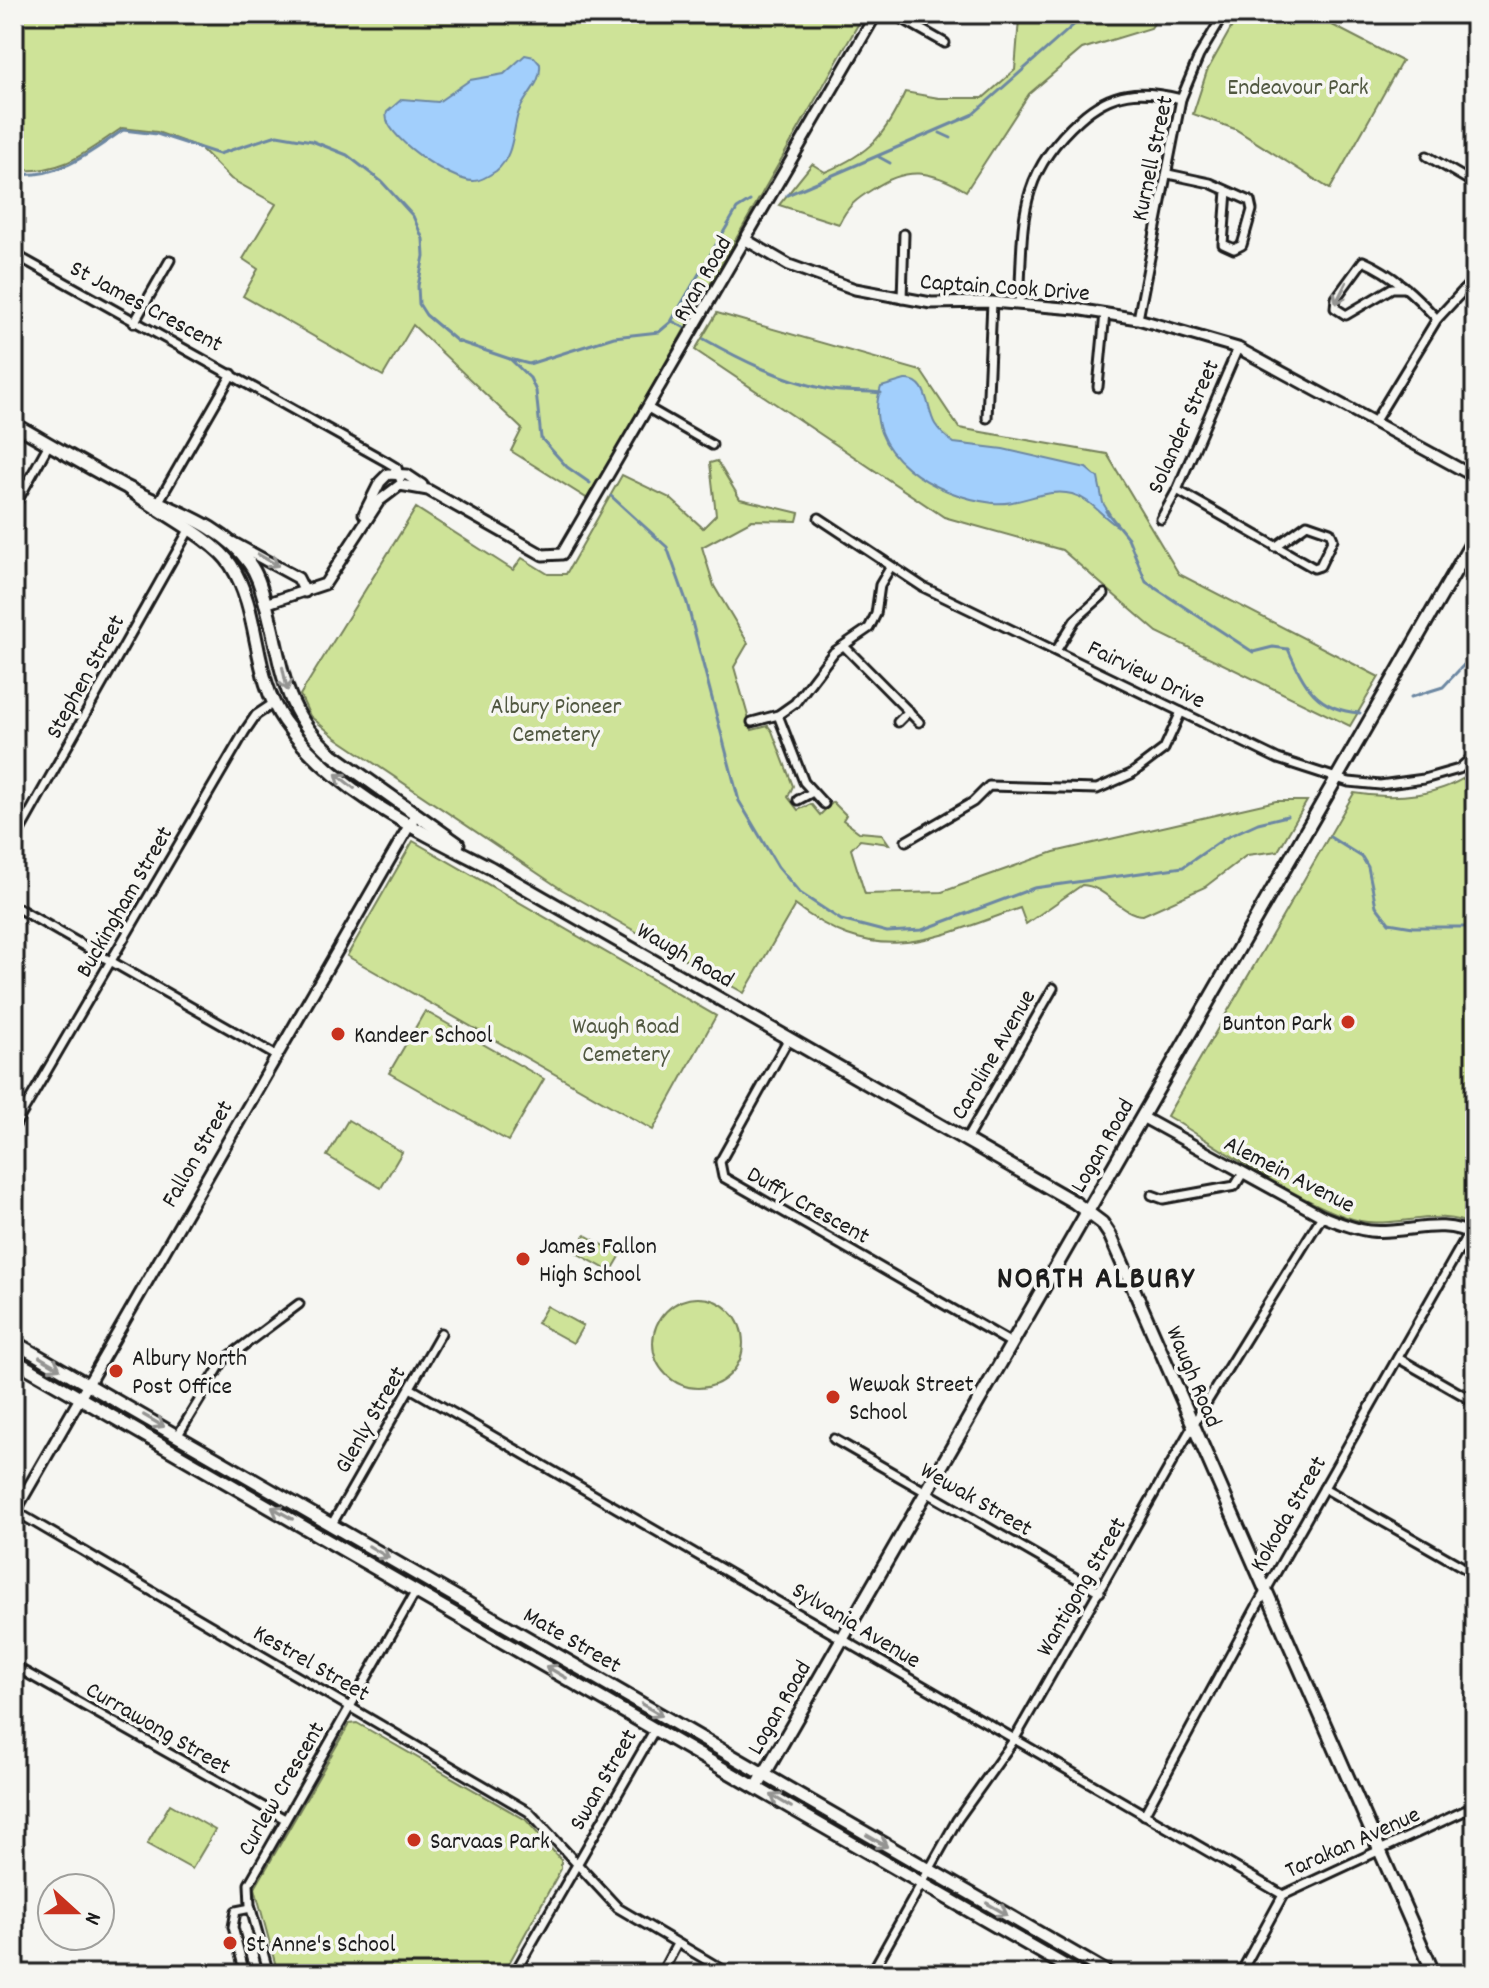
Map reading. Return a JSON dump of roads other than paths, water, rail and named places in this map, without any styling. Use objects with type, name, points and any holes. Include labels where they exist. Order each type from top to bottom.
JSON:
[{"type":"main road","points":[[14,424],[129,489]]},
{"type":"main road","name":"Waugh Road","points":[[129,489],[159,501],[222,536],[249,563],[265,604],[296,715],[313,738],[491,868]]},
{"type":"main road","name":"Waugh Road","points":[[129,489],[225,557],[237,577],[248,609],[274,703],[284,722],[321,762],[409,825],[491,868],[966,1140],[1088,1212],[1110,1235],[1434,1974]]},
{"type":"main road","name":"Logan Road","points":[[757,1787],[1475,537]]},
{"type":"main road","points":[[248,609],[265,604]]},
{"type":"main road","name":"Mate Street","points":[[14,1342],[1110,1974]]},
{"type":"main road","name":"Mate Street","points":[[14,1360],[1079,1974]]},
{"type":"street","name":"Ryan Road","points":[[555,557],[569,545],[876,14]]},
{"type":"street","points":[[894,14],[945,43]]},
{"type":"street","name":"Kurnell Street","points":[[1138,319],[1181,99],[1199,56],[1224,14]]},
{"type":"street","points":[[1019,304],[1025,209],[1045,154],[1089,111],[1118,94],[1137,91],[1181,99]]},
{"type":"street","points":[[1427,156],[1475,184]]},
{"type":"street","points":[[1168,174],[1227,191],[1252,204],[1242,245],[1234,249],[1223,244],[1227,191]]},
{"type":"street","points":[[902,299],[904,234]]},
{"type":"street","name":"Captain Cook Drive","points":[[746,240],[789,265],[855,289],[931,303],[992,302],[1105,313],[1138,319],[1238,348],[1475,477]]},
{"type":"street","name":"St James Crescent","points":[[14,254],[134,323],[232,374],[543,555],[555,557]]},
{"type":"street","points":[[134,323],[170,260]]},
{"type":"street","name":"St James Crescent","points":[[14,261],[44,271]]},
{"type":"street","points":[[1406,288],[1392,288],[1351,314],[1340,314],[1335,308],[1336,298],[1360,261],[1394,278],[1406,288],[1437,319]]},
{"type":"street","points":[[1375,421],[1437,319],[1475,278]]},
{"type":"street","points":[[987,418],[992,302]]},
{"type":"street","points":[[1098,387],[1105,313]]},
{"type":"street","name":"Solander Street","points":[[1161,519],[1177,490],[1238,348]]},
{"type":"street","name":"St James Crescent","points":[[159,501],[232,374]]},
{"type":"street","points":[[648,408],[712,445]]},
{"type":"street","points":[[14,507],[49,444]]},
{"type":"street","points":[[265,604],[328,582],[382,496],[400,485],[400,473],[388,474],[380,482],[353,539]]},
{"type":"street","name":"St James Crescent","points":[[400,485],[428,490]]},
{"type":"street","points":[[1177,490],[1275,547],[1317,568],[1333,539],[1330,532],[1307,524],[1275,547]]},
{"type":"street","name":"Fairview Drive","points":[[819,518],[890,568],[1278,759],[1336,778],[1400,784],[1459,769],[1475,755]]},
{"type":"street","name":"Stephen Street","points":[[14,841],[189,530]]},
{"type":"street","points":[[222,536],[298,578],[305,592]]},
{"type":"street","points":[[752,722],[778,715],[795,703],[834,652],[869,628],[876,614],[880,585],[890,568]]},
{"type":"street","points":[[1056,651],[1075,620],[1104,594]]},
{"type":"street","points":[[844,646],[919,722]]},
{"type":"street","name":"Buckingham Street","points":[[14,1127],[256,715],[274,703]]},
{"type":"street","points":[[898,722],[909,711]]},
{"type":"street","points":[[906,841],[973,802],[989,786],[1097,789],[1131,774],[1164,749],[1181,712]]},
{"type":"street","points":[[778,715],[790,753],[811,793],[824,804]]},
{"type":"street","points":[[798,800],[811,793]]},
{"type":"street","name":"Fallon Street","points":[[15,1512],[86,1383],[416,814]]},
{"type":"street","points":[[14,906],[275,1055]]},
{"type":"street","name":"Caroline Avenue","points":[[966,1140],[1053,988]]},
{"type":"street","name":"Duffy Crescent","points":[[789,1038],[720,1162],[723,1177],[1013,1344]]},
{"type":"street","name":"Alemein Avenue","points":[[1142,1117],[1322,1216],[1370,1231],[1440,1225],[1472,1234]]},
{"type":"street","points":[[1152,1195],[1163,1199],[1235,1186],[1243,1173]]},
{"type":"street","name":"Wantigong Street","points":[[871,1974],[957,1820],[1014,1740],[1193,1427],[1322,1216]]},
{"type":"street","name":"Kokoda Street","points":[[1144,1815],[1324,1488],[1472,1234]]},
{"type":"street","points":[[178,1435],[223,1361],[299,1304]]},
{"type":"street","name":"Glenly Street","points":[[332,1524],[441,1333]]},
{"type":"street","points":[[1398,1358],[1475,1402]]},
{"type":"street","name":"Sylvania Avenue","points":[[410,1388],[1283,1895]]},
{"type":"street","name":"Wewak Street","points":[[834,1439],[1100,1592]]},
{"type":"street","points":[[1324,1488],[1475,1574]]},
{"type":"street","name":"Kestrel Street","points":[[15,1512],[529,1812],[618,1908],[730,1974]]},
{"type":"street","name":"Curlew Crescent","points":[[269,1974],[251,1908],[249,1884],[416,1591]]},
{"type":"street","name":"Currawong Street","points":[[14,1666],[285,1819]]},
{"type":"street","name":"Swan Street","points":[[514,1974],[655,1729]]},
{"type":"street","name":"Tarakan Avenue","points":[[1240,1974],[1283,1895],[1475,1806]]},
{"type":"street","points":[[245,1974],[232,1920],[236,1911],[251,1908]]},
{"type":"street","points":[[661,1974],[677,1944]]},
{"type":"water","points":[[525,55],[534,57],[540,64],[538,78],[518,114],[506,158],[496,171],[485,178],[474,181],[450,174],[405,144],[388,121],[387,112],[402,99],[438,102],[470,80],[504,74]]},
{"type":"water","points":[[905,380],[919,384],[923,389],[935,424],[954,443],[1003,449],[1086,468],[1098,478],[1103,503],[1117,526],[1085,500],[1072,494],[1053,493],[993,503],[949,492],[908,468],[892,452],[881,433],[877,411],[881,387]]},
{"type":"waterway","points":[[787,195],[972,115],[1086,14]]},
{"type":"waterway","points":[[14,174],[30,175],[58,169],[85,156],[123,130],[157,134],[219,154],[277,135],[312,141],[347,155],[382,182],[413,216],[423,239],[424,256],[418,286],[419,304],[426,315],[457,341],[510,359],[530,378],[536,391],[541,438],[567,467],[590,483]]},
{"type":"waterway","points":[[940,133],[951,138]]},
{"type":"waterway","points":[[879,157],[890,163]]},
{"type":"waterway","points":[[672,320],[737,209],[750,201]]},
{"type":"waterway","points":[[510,359],[529,364],[614,337],[659,332],[672,321],[687,329]]},
{"type":"waterway","points":[[704,339],[777,375],[808,385],[881,393]]},
{"type":"waterway","points":[[611,496],[667,547],[687,603],[739,801],[778,867],[800,893],[841,920],[887,932],[922,930],[1034,888],[1183,867],[1225,838],[1258,823],[1287,816]]},
{"type":"waterway","points":[[1106,511],[1128,538],[1146,582],[1253,652],[1273,647],[1288,649],[1306,684],[1322,701],[1332,707],[1360,713]]},
{"type":"waterway","points":[[1411,697],[1443,687],[1475,653]]},
{"type":"waterway","points":[[1330,837],[1362,857],[1368,867],[1376,906],[1389,923],[1413,927],[1475,927]]},
{"type":"place","name":"Bunton Park","points":[[1348,1022]]},
{"type":"place","name":"Kandeer School","points":[[338,1034]]},
{"type":"place","name":"James Fallon High School","points":[[523,1259]]},
{"type":"place","name":"Albury North Post Office","points":[[116,1371]]},
{"type":"place","name":"Wewak Street School","points":[[833,1397]]},
{"type":"place","name":"Sarvaas Park","points":[[414,1840]]},
{"type":"place","name":"St Anne's School","points":[[230,1943]]},
{"type":"district","name":"NORTH ALBURY","points":[[1096,1276]]},
{"type":"park label","name":"Endeavour Park","points":[[1298,86]]},
{"type":"park label","name":"Albury Pioneer Cemetery","points":[[556,719]]},
{"type":"park label","name":"Waugh Road Cemetery","points":[[626,1039]]}]
